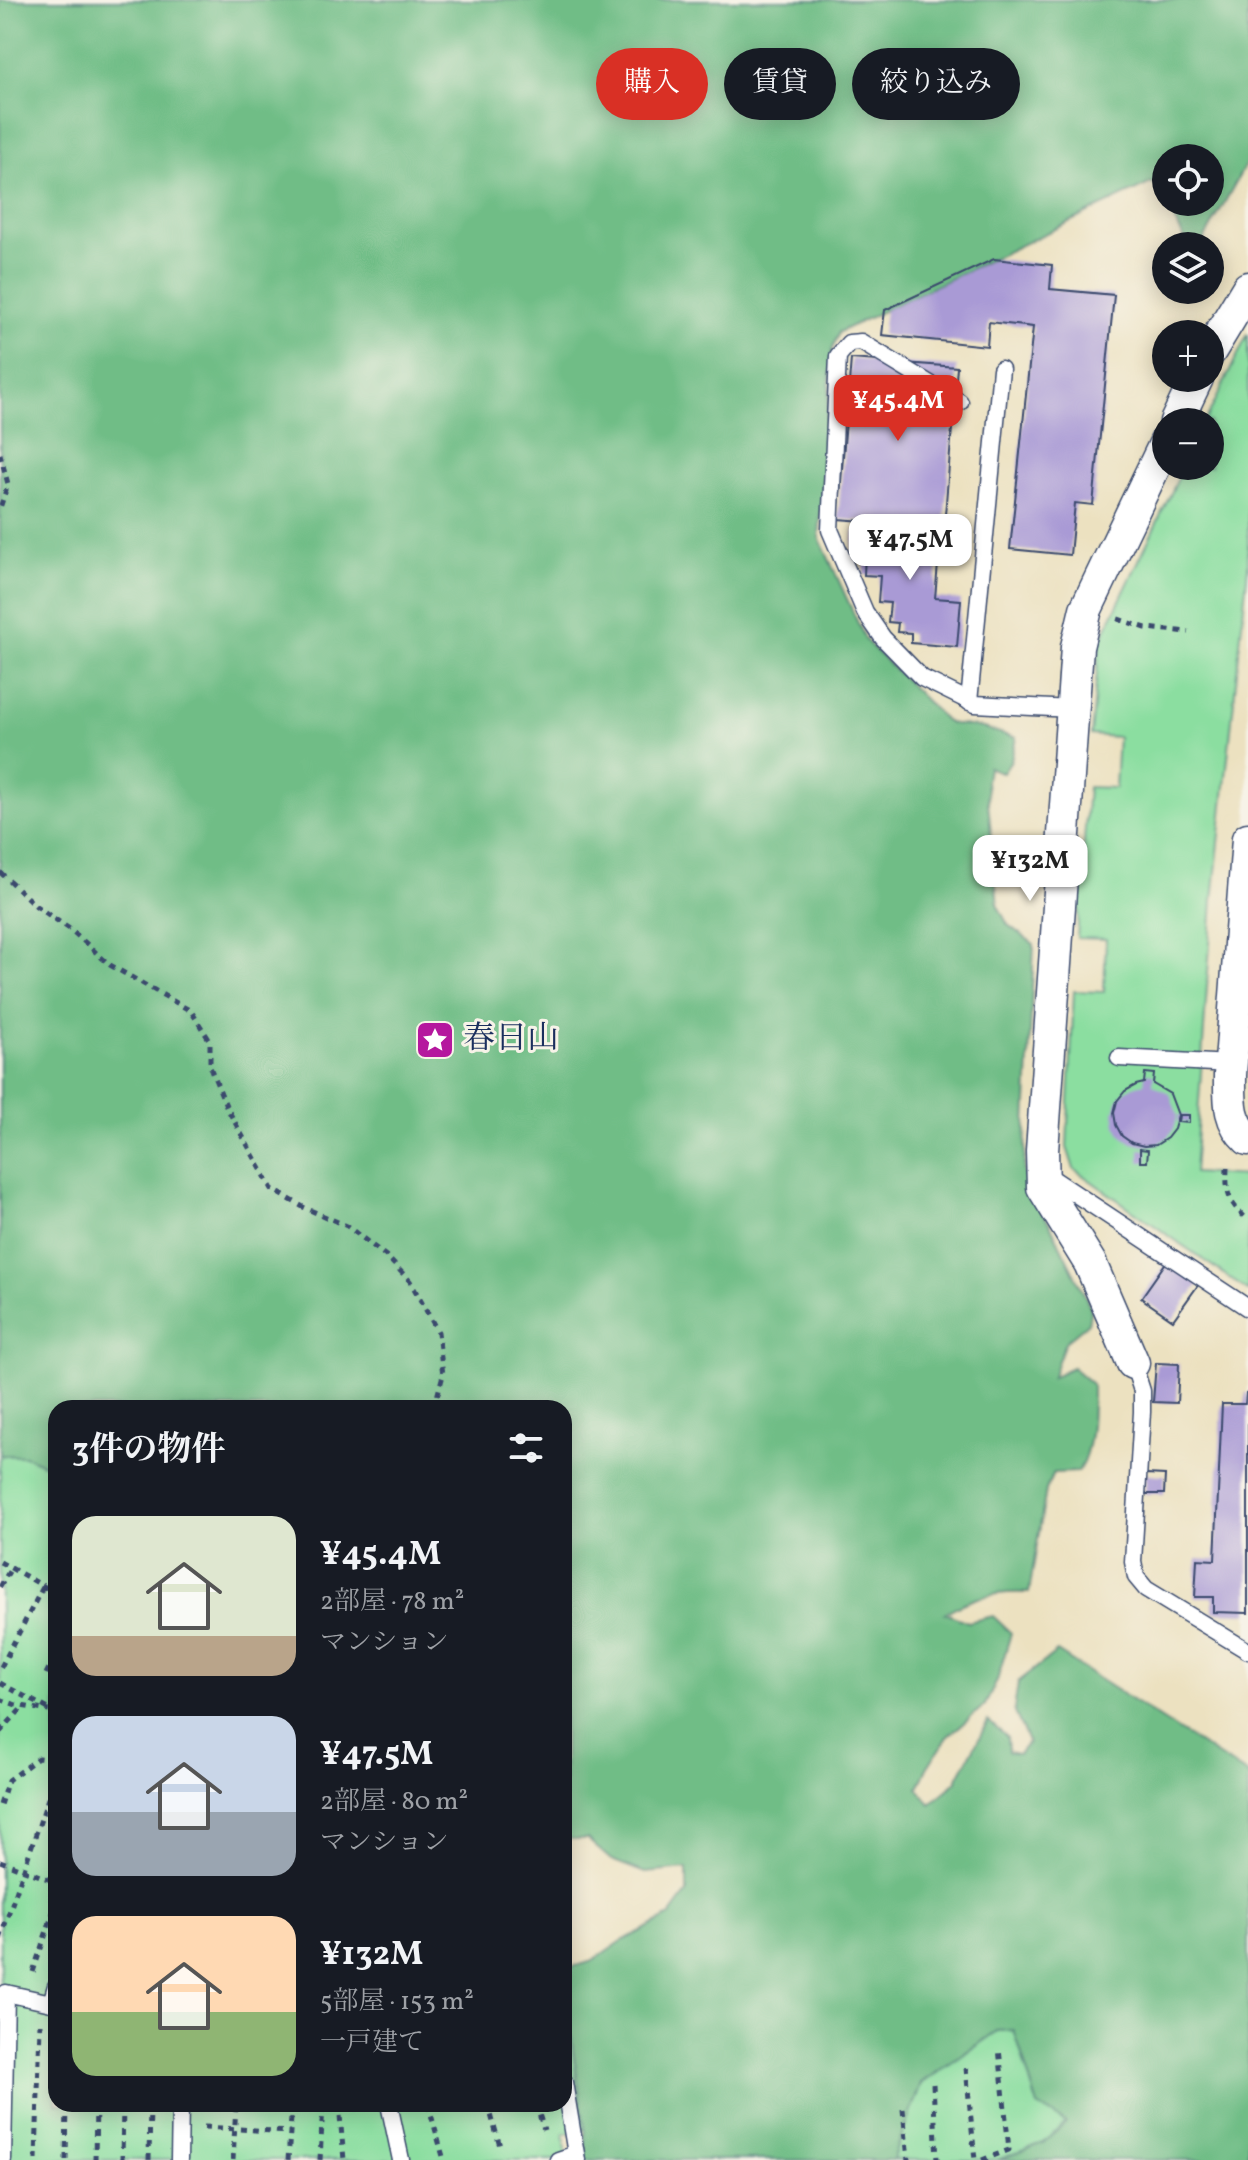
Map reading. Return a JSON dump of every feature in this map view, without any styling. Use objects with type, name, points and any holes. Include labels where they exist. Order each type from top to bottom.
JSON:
[{"type":"street","points":[[1224,328],[1248,288]]},
{"type":"street","points":[[1133,1363],[1090,1263],[1043,1187],[1042,1172],[1055,933],[1077,647],[1086,609],[1152,471]]},
{"type":"street","points":[[1248,839],[1242,1004],[1231,1064],[1230,1110],[1235,1126],[1248,1139]]},
{"type":"lane","points":[[960,402],[861,342],[849,343],[838,356],[830,530],[865,612],[883,638],[922,678],[983,706],[1072,709]]},
{"type":"lane","points":[[969,702],[1001,369]]},
{"type":"lane","points":[[1119,1058],[1231,1064]]},
{"type":"lane","points":[[1042,1172],[1248,1308]]},
{"type":"lane","points":[[1133,1363],[1142,1391],[1133,1562],[1136,1577],[1146,1589],[1248,1651]]},
{"type":"lane","points":[[3,2160],[6,1993],[48,2007]]},
{"type":"lane","points":[[179,2160],[180,2112]]},
{"type":"lane","points":[[391,2112],[401,2160]]},
{"type":"lane","points":[[558,2160],[576,2157],[569,2112]]},
{"type":"path","points":[[0,454],[8,484],[0,508]]},
{"type":"path","points":[[0,872],[36,906],[71,930],[110,965],[191,1011],[210,1041],[210,1067],[227,1108],[272,1189],[303,1207],[347,1226],[386,1256],[410,1281],[438,1332],[443,1375],[436,1400]]},
{"type":"path","points":[[1227,1168],[1226,1190],[1230,1200],[1248,1220]]},
{"type":"path","points":[[0,1562],[48,1589]]},
{"type":"path","points":[[0,1587],[11,1568]]},
{"type":"path","points":[[1,1667],[43,1587]]},
{"type":"path","points":[[46,1674],[48,1670]]},
{"type":"path","points":[[0,1683],[48,1708]]},
{"type":"path","points":[[0,1699],[48,1711]]},
{"type":"path","points":[[0,1732],[23,1707]]},
{"type":"path","points":[[0,1805],[8,1780],[38,1758],[48,1759]]},
{"type":"path","points":[[0,1939],[48,1798]]},
{"type":"path","points":[[0,1861],[48,1879]]},
{"type":"path","points":[[33,1972],[48,1928]]},
{"type":"path","points":[[36,2160],[48,2019]]},
{"type":"path","points":[[982,2160],[1009,2150],[999,2048]]},
{"type":"path","points":[[966,2068],[975,2160]]},
{"type":"path","points":[[933,2084],[937,2160]]},
{"type":"path","points":[[903,2109],[908,2160]]},
{"type":"path","points":[[66,2160],[67,2112]]},
{"type":"path","points":[[95,2160],[96,2112]]},
{"type":"path","points":[[122,2160],[123,2112]]},
{"type":"path","points":[[149,2160],[150,2112]]},
{"type":"path","points":[[233,2160],[235,2112]]},
{"type":"path","points":[[288,2160],[291,2112]]},
{"type":"path","points":[[320,2160],[323,2112]]},
{"type":"path","points":[[340,2112],[344,2160]]},
{"type":"path","points":[[430,2112],[444,2160]]},
{"type":"path","points":[[490,2112],[501,2150]]},
{"type":"path","points":[[538,2112],[546,2140]]},
{"type":"path","points":[[179,2126],[290,2132]]},
{"type":"green space","points":[[0,0],[1248,0],[1248,160],[1224,203],[1224,144],[1152,144],[1152,182],[839,332],[832,350],[819,537],[866,641],[948,723],[983,728],[1016,738],[1011,760],[1003,773],[988,767],[986,781],[998,906],[1008,925],[1034,944],[1024,1172],[1033,1198],[1050,1224],[1091,1308],[1088,1323],[1065,1342],[1052,1377],[1072,1367],[1092,1384],[1087,1452],[1078,1472],[1053,1473],[1046,1490],[1029,1593],[985,1596],[945,1613],[968,1622],[993,1616],[1011,1633],[997,1681],[985,1705],[947,1737],[918,1788],[930,1804],[956,1782],[988,1721],[1007,1737],[1008,1752],[1018,1754],[1028,1742],[1014,1710],[1018,1682],[1057,1652],[1248,1775],[1248,2160],[998,2160],[1043,2143],[1066,2123],[1038,2106],[1014,2030],[997,2031],[921,2083],[893,2160],[586,2160],[585,2129],[572,2044],[572,1967],[593,1961],[622,1941],[670,1916],[687,1893],[687,1869],[645,1873],[611,1860],[587,1839],[572,1839],[572,1400],[48,1400],[48,1466],[25,1456],[0,1455]]},
{"type":"green space","points":[[1172,216],[1217,216],[1208,232],[1181,232]]},
{"type":"green space","points":[[1248,334],[1248,567],[1213,900],[1194,1173],[1248,1176],[1248,1291],[1074,1169],[1067,1147],[1074,991],[1104,992],[1106,939],[1077,938],[1088,787],[1115,788],[1118,737],[1091,735],[1100,642],[1177,480],[1224,480],[1224,408],[1212,408],[1220,392],[1224,392],[1224,383]]},
{"type":"green space","points":[[0,1455],[25,1456],[48,1466],[48,2112],[572,2112],[572,2044],[585,2129],[564,2134],[567,2160],[0,2160]]},
{"type":"green space","points":[[1014,2030],[1038,2105],[1066,2123],[1043,2143],[998,2160],[893,2160],[921,2084],[998,2031]]},
{"type":"building","points":[[994,259],[1052,265],[1050,289],[1114,295],[1093,505],[1075,503],[1070,555],[1010,549],[1033,327],[989,322],[987,346],[882,335],[885,310]]},
{"type":"building","points":[[851,359],[957,367],[944,527],[838,519]]},
{"type":"building","points":[[867,525],[941,530],[935,598],[961,600],[957,647],[911,643],[911,633],[897,632],[898,623],[888,622],[890,603],[878,602],[880,576],[864,575],[865,553],[852,552],[854,530],[867,532]]},
{"type":"building","points":[[1145,1073],[1154,1074],[1153,1084],[1170,1094],[1178,1115],[1174,1129],[1167,1138],[1156,1145],[1144,1146],[1122,1136],[1114,1113],[1117,1101],[1125,1091],[1144,1083]]},
{"type":"building","points":[[1179,1115],[1189,1115],[1189,1123],[1178,1122]]},
{"type":"building","points":[[1140,1149],[1148,1150],[1147,1162],[1140,1162]]},
{"type":"building","points":[[1174,1251],[1206,1274],[1173,1320],[1141,1298]]},
{"type":"building","points":[[1156,1363],[1179,1364],[1177,1403],[1153,1402]]},
{"type":"building","points":[[1246,1393],[1248,1613],[1213,1612],[1213,1597],[1195,1597],[1197,1559],[1215,1560],[1222,1404],[1245,1404]]},
{"type":"building","points":[[1146,1474],[1165,1475],[1164,1494],[1145,1494]]},
{"type":"place","name":"春日山","points":[[435,1040]]}]
